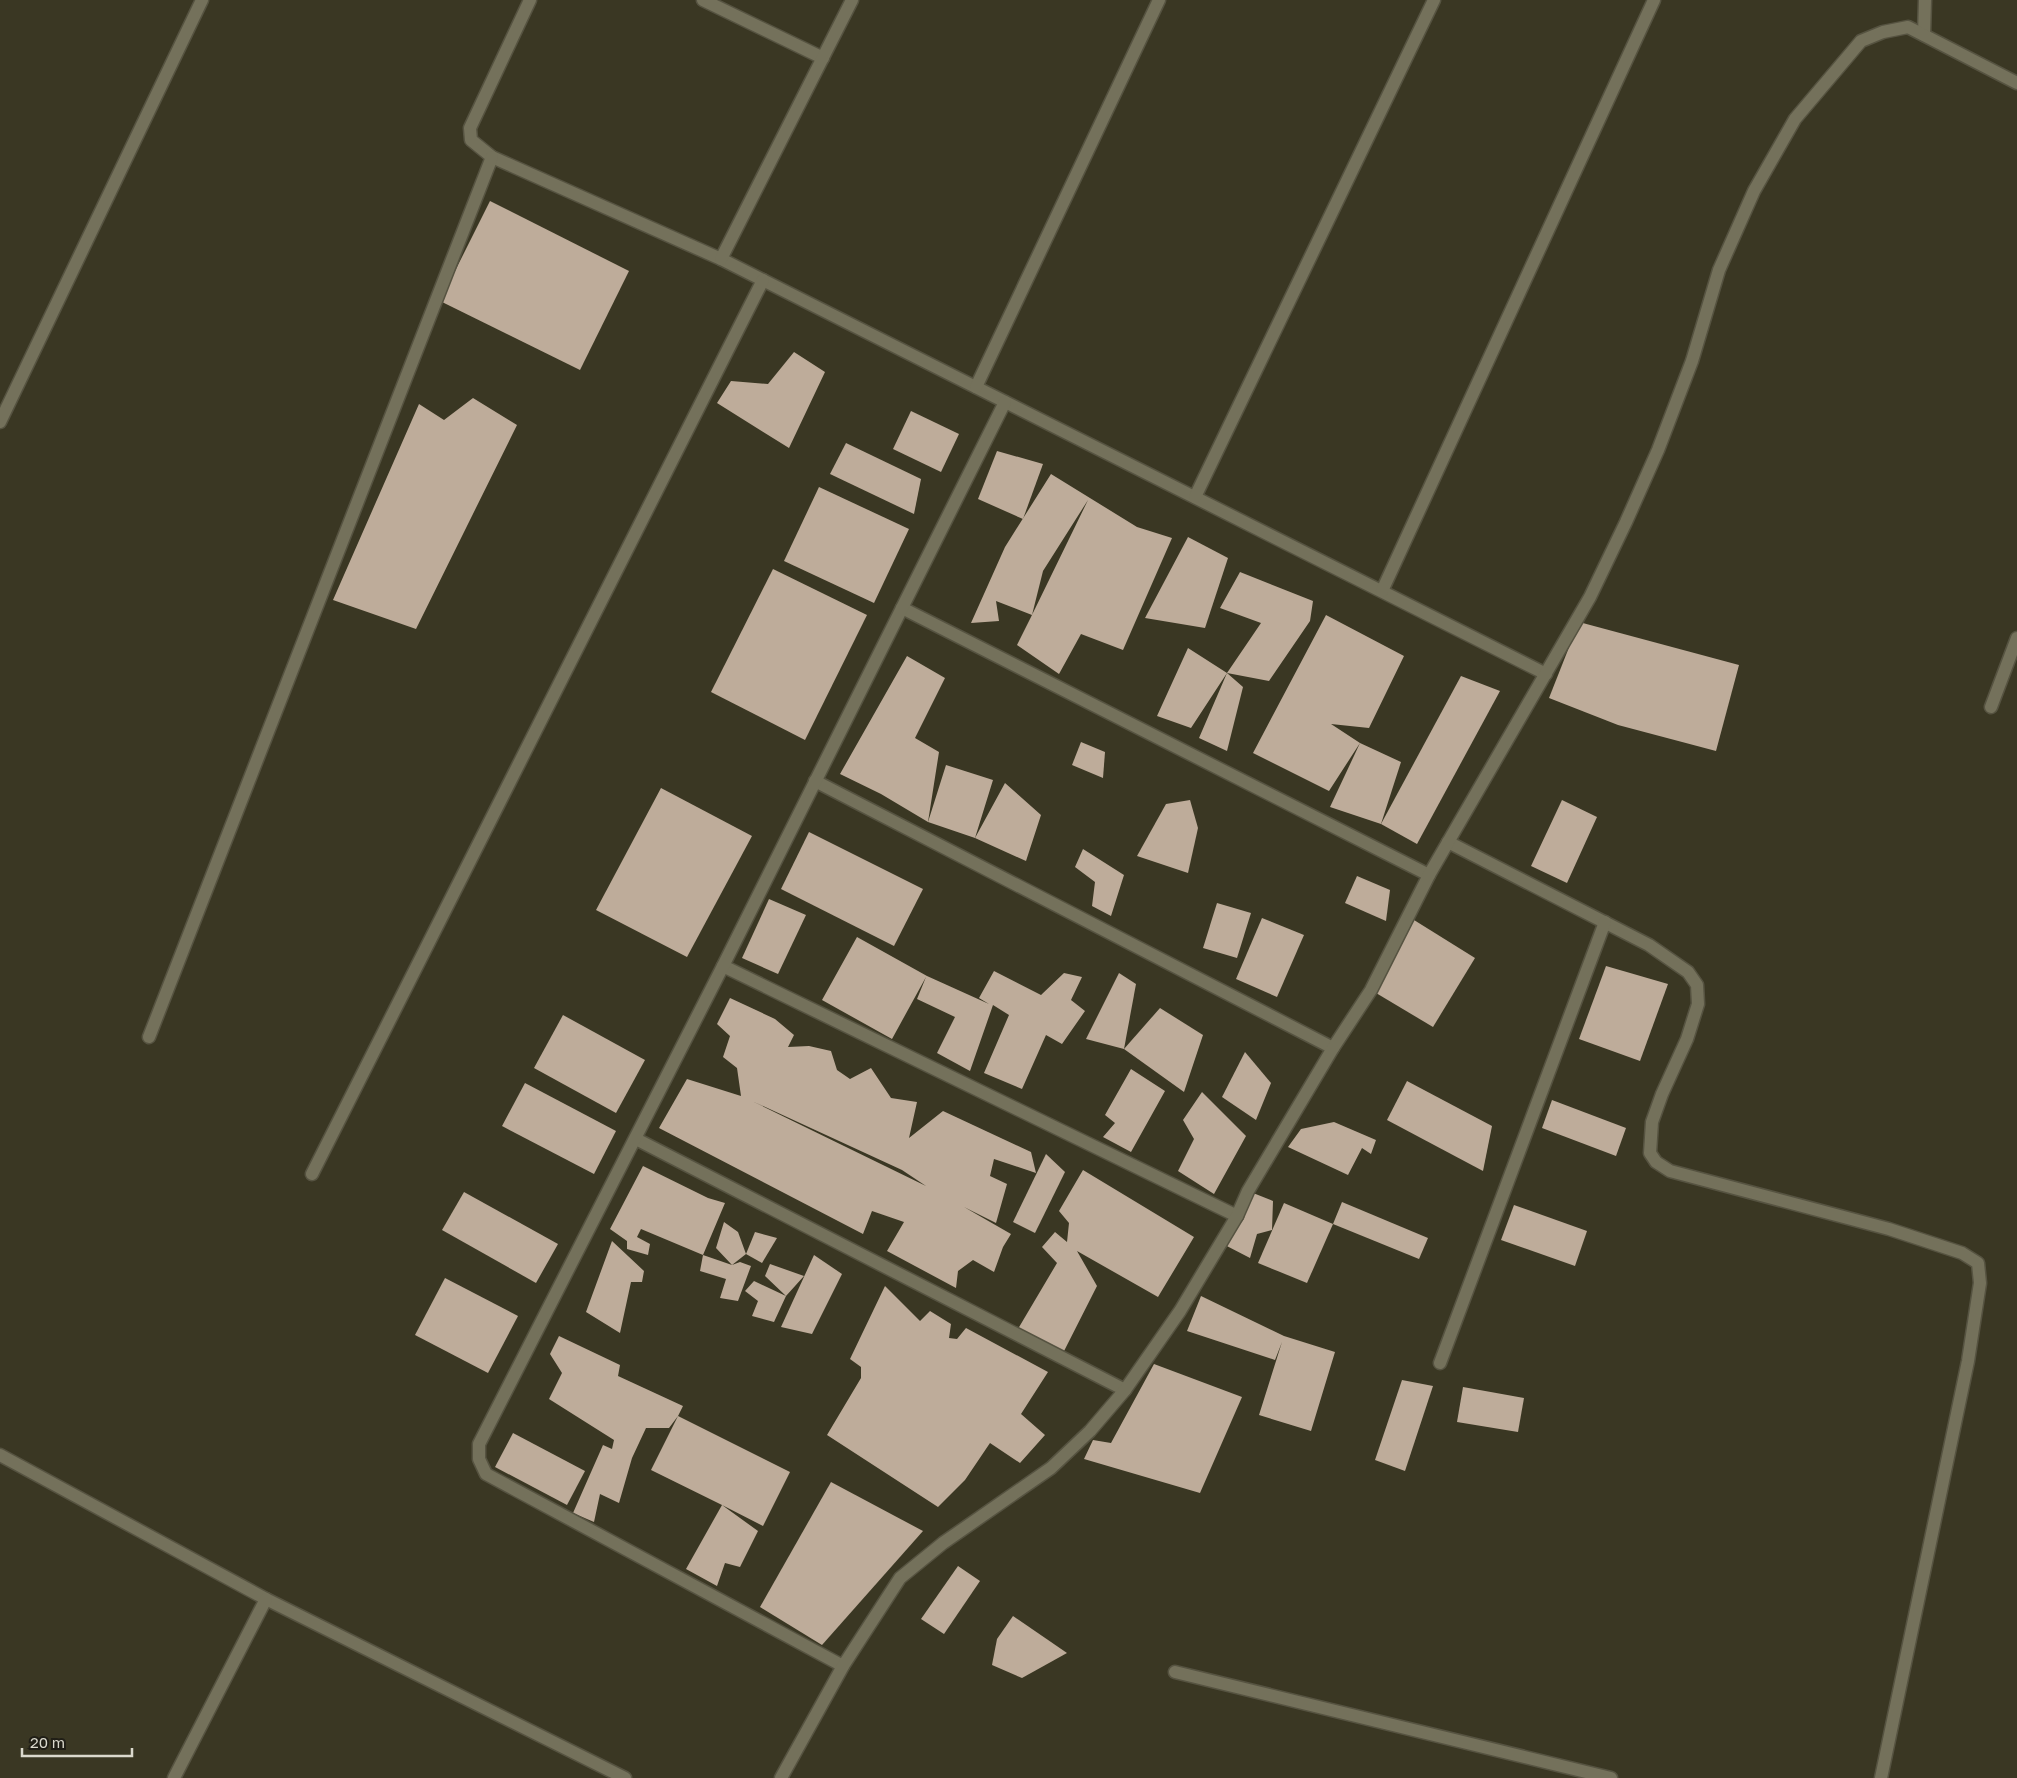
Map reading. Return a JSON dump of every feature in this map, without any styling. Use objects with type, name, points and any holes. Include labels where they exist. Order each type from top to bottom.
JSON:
[{"type":"street","points":[[0,422],[202,0]]},
{"type":"street","points":[[530,0],[470,128],[471,140],[492,157],[721,259],[1546,674]]},
{"type":"street","points":[[703,0],[823,58]]},
{"type":"street","points":[[721,259],[852,0]]},
{"type":"street","points":[[976,387],[1158,0]]},
{"type":"street","points":[[1195,498],[1434,0]]},
{"type":"street","points":[[1382,591],[1654,0]]},
{"type":"street","points":[[1924,35],[1925,0]]},
{"type":"street","points":[[781,1778],[843,1666],[900,1578],[943,1542],[1051,1468],[1090,1431],[1125,1390],[1180,1311],[1237,1216],[1248,1191],[1333,1048],[1371,990],[1429,875],[1590,597],[1658,450],[1692,361],[1719,270],[1754,191],[1795,118],[1861,41],[1883,32],[1908,27],[2017,83]]},
{"type":"street","points":[[149,1037],[492,157]]},
{"type":"street","points":[[312,1174],[763,280]]},
{"type":"street","points":[[843,1666],[486,1474],[479,1459],[479,1444],[636,1139],[1005,402]]},
{"type":"street","points":[[902,608],[1429,875]]},
{"type":"street","points":[[1991,707],[2017,638]]},
{"type":"street","points":[[815,781],[1333,1048]]},
{"type":"street","points":[[1448,842],[1649,945],[1688,972],[1697,985],[1698,1004],[1687,1040],[1662,1094],[1652,1122],[1650,1153],[1656,1162],[1670,1171],[1889,1229],[1962,1253],[1978,1263],[1980,1283],[1968,1361],[1881,1778]]},
{"type":"street","points":[[1440,1363],[1605,922]]},
{"type":"street","points":[[723,966],[1237,1216]]},
{"type":"street","points":[[636,1139],[1125,1390]]},
{"type":"street","points":[[0,1455],[266,1599],[625,1778]]},
{"type":"street","points":[[174,1778],[266,1599]]},
{"type":"street","points":[[1175,1672],[1611,1778]]},
{"type":"building","points":[[490,201],[629,271],[580,370],[440,301]]},
{"type":"building","points":[[794,352],[825,372],[789,448],[717,403],[731,381],[768,384]]},
{"type":"building","points":[[473,398],[517,425],[416,629],[333,600],[419,404],[444,420]]},
{"type":"building","points":[[911,411],[959,434],[941,472],[893,449]]},
{"type":"building","points":[[846,443],[921,479],[914,514],[830,474]]},
{"type":"building","points":[[997,451],[1043,464],[1023,519],[978,499]]},
{"type":"building","points":[[1051,474],[1137,527],[1172,538],[1123,650],[1081,634],[1059,674],[1017,645],[1032,615],[996,601],[999,621],[971,623],[1005,547]],"holes":[[[1088,500],[1032,615],[1043,571]]]},
{"type":"building","points":[[819,487],[909,529],[874,603],[784,561]]},
{"type":"building","points":[[1188,537],[1228,558],[1205,628],[1145,618]]},
{"type":"building","points":[[773,569],[867,615],[805,740],[711,692]]},
{"type":"building","points":[[1240,572],[1313,601],[1310,621],[1269,681],[1227,673],[1261,623],[1220,608]]},
{"type":"building","points":[[1326,615],[1404,656],[1369,728],[1331,724],[1360,743],[1329,791],[1253,753]]},
{"type":"building","points":[[1579,622],[1739,665],[1716,751],[1618,725],[1549,698]]},
{"type":"building","points":[[1188,648],[1227,673],[1191,728],[1157,716]]},
{"type":"building","points":[[907,656],[945,678],[915,738],[939,752],[928,822],[881,794],[840,774]]},
{"type":"building","points":[[1227,673],[1243,687],[1227,751],[1199,738]]},
{"type":"building","points":[[1461,676],[1500,691],[1417,844],[1381,824]]},
{"type":"building","points":[[1081,742],[1105,752],[1103,778],[1072,765]]},
{"type":"building","points":[[1360,743],[1401,762],[1381,824],[1330,807]]},
{"type":"building","points":[[946,765],[993,780],[975,838],[928,822]]},
{"type":"building","points":[[1005,783],[1041,815],[1026,861],[975,838]]},
{"type":"building","points":[[661,788],[752,836],[687,957],[596,910]]},
{"type":"building","points":[[1190,800],[1198,828],[1188,873],[1137,856],[1166,804]]},
{"type":"building","points":[[1562,800],[1597,817],[1567,883],[1531,866]]},
{"type":"building","points":[[809,832],[923,889],[894,946],[781,889]]},
{"type":"building","points":[[1083,849],[1124,875],[1111,916],[1092,906],[1095,882],[1075,867]]},
{"type":"building","points":[[1357,876],[1390,890],[1386,921],[1345,903]]},
{"type":"building","points":[[769,899],[806,915],[778,974],[742,958]]},
{"type":"building","points":[[1217,903],[1251,913],[1237,958],[1203,948]]},
{"type":"building","points":[[1262,918],[1304,935],[1277,997],[1236,979]]},
{"type":"building","points":[[1414,920],[1475,958],[1433,1027],[1371,990]]},
{"type":"building","points":[[857,937],[927,976],[989,1004],[979,998],[994,971],[1041,995],[1064,973],[1082,977],[1071,1000],[1085,1011],[1062,1044],[1046,1035],[1022,1089],[984,1073],[1009,1015],[993,1005],[970,1071],[937,1053],[955,1017],[917,999],[926,977],[892,1039],[822,1000]]},
{"type":"building","points":[[1606,966],[1668,984],[1640,1061],[1579,1039]]},
{"type":"building","points":[[1119,973],[1136,984],[1124,1049],[1086,1039]]},
{"type":"building","points":[[730,998],[775,1019],[794,1035],[788,1047],[809,1046],[831,1051],[837,1070],[850,1079],[871,1068],[891,1098],[917,1102],[909,1138],[943,1111],[1031,1152],[1036,1173],[994,1159],[990,1176],[1007,1184],[996,1223],[964,1207],[1011,1234],[1003,1247],[994,1272],[973,1260],[958,1271],[956,1288],[887,1251],[904,1222],[872,1211],[863,1234],[659,1128],[687,1079],[741,1096],[737,1068],[723,1057],[730,1036],[717,1024]],"holes":[[[752,1101],[902,1170],[926,1186]]]},
{"type":"building","points":[[1160,1008],[1203,1035],[1184,1092],[1124,1049]]},
{"type":"building","points":[[563,1015],[645,1060],[616,1113],[534,1068]]},
{"type":"building","points":[[1245,1052],[1271,1083],[1256,1120],[1222,1097]]},
{"type":"building","points":[[1131,1069],[1165,1091],[1131,1152],[1103,1137],[1115,1123],[1105,1115]]},
{"type":"building","points":[[1407,1081],[1492,1126],[1483,1171],[1387,1120]]},
{"type":"building","points":[[525,1083],[616,1131],[594,1174],[502,1126]]},
{"type":"building","points":[[1202,1092],[1246,1136],[1214,1194],[1178,1171],[1194,1139],[1183,1120]]},
{"type":"building","points":[[1552,1100],[1626,1128],[1616,1156],[1542,1128]]},
{"type":"building","points":[[1334,1122],[1376,1140],[1371,1154],[1362,1148],[1348,1175],[1288,1147],[1301,1129]]},
{"type":"building","points":[[1046,1154],[1065,1172],[1035,1233],[1013,1222]]},
{"type":"building","points":[[643,1166],[708,1198],[725,1203],[703,1255],[641,1229],[637,1237],[650,1244],[648,1255],[627,1249],[627,1241],[610,1229]]},
{"type":"building","points":[[1083,1170],[1194,1237],[1158,1297],[1077,1251],[1097,1286],[1061,1357],[1015,1334],[1057,1263],[1042,1247],[1055,1232],[1067,1242],[1069,1223],[1059,1211]]},
{"type":"building","points":[[1248,1191],[1273,1201],[1272,1230],[1257,1234],[1250,1258],[1221,1243]]},
{"type":"building","points":[[464,1192],[558,1244],[536,1283],[442,1230]]},
{"type":"building","points":[[1342,1202],[1428,1238],[1419,1259],[1333,1224]]},
{"type":"building","points":[[1284,1203],[1333,1224],[1307,1283],[1258,1263]]},
{"type":"building","points":[[1514,1205],[1587,1231],[1575,1266],[1501,1240]]},
{"type":"building","points":[[724,1222],[738,1232],[746,1254],[732,1265],[716,1248]]},
{"type":"building","points":[[755,1232],[777,1238],[762,1263],[746,1254]]},
{"type":"building","points":[[612,1241],[644,1271],[642,1282],[631,1282],[620,1333],[586,1312]]},
{"type":"building","points":[[703,1255],[732,1265],[740,1262],[751,1266],[738,1301],[720,1298],[726,1279],[700,1271]]},
{"type":"building","points":[[814,1255],[842,1274],[812,1334],[781,1327]]},
{"type":"building","points":[[770,1264],[804,1276],[786,1296],[765,1276]]},
{"type":"building","points":[[445,1278],[518,1316],[488,1373],[415,1335]]},
{"type":"building","points":[[754,1281],[786,1296],[774,1322],[752,1316],[758,1301],[745,1291]]},
{"type":"building","points":[[885,1286],[920,1321],[930,1311],[951,1324],[949,1338],[957,1339],[966,1328],[1048,1372],[1021,1414],[1045,1435],[1020,1463],[990,1443],[965,1480],[938,1507],[827,1435],[861,1378],[861,1367],[850,1359]]},
{"type":"building","points":[[1201,1296],[1284,1336],[1335,1352],[1311,1431],[1259,1415],[1282,1342],[1275,1360],[1187,1331]]},
{"type":"building","points":[[559,1336],[620,1365],[618,1376],[683,1406],[669,1428],[646,1428],[632,1458],[619,1503],[600,1494],[594,1522],[573,1513],[603,1445],[612,1449],[614,1440],[549,1399],[562,1373],[550,1354]]},
{"type":"building","points":[[1154,1364],[1242,1397],[1200,1493],[1084,1459],[1093,1440],[1111,1443]]},
{"type":"building","points":[[1402,1380],[1433,1386],[1405,1471],[1375,1460]]},
{"type":"building","points":[[1463,1387],[1524,1398],[1518,1432],[1457,1422]]},
{"type":"building","points":[[678,1416],[790,1472],[763,1526],[651,1470]]},
{"type":"building","points":[[513,1433],[585,1471],[567,1505],[495,1467]]},
{"type":"building","points":[[831,1482],[923,1531],[822,1645],[760,1607]]},
{"type":"building","points":[[722,1505],[758,1531],[740,1567],[725,1563],[717,1586],[686,1569]]},
{"type":"building","points":[[958,1566],[980,1581],[944,1634],[921,1619]]},
{"type":"building","points":[[1013,1616],[1067,1653],[1022,1678],[992,1665],[997,1639]]}]
